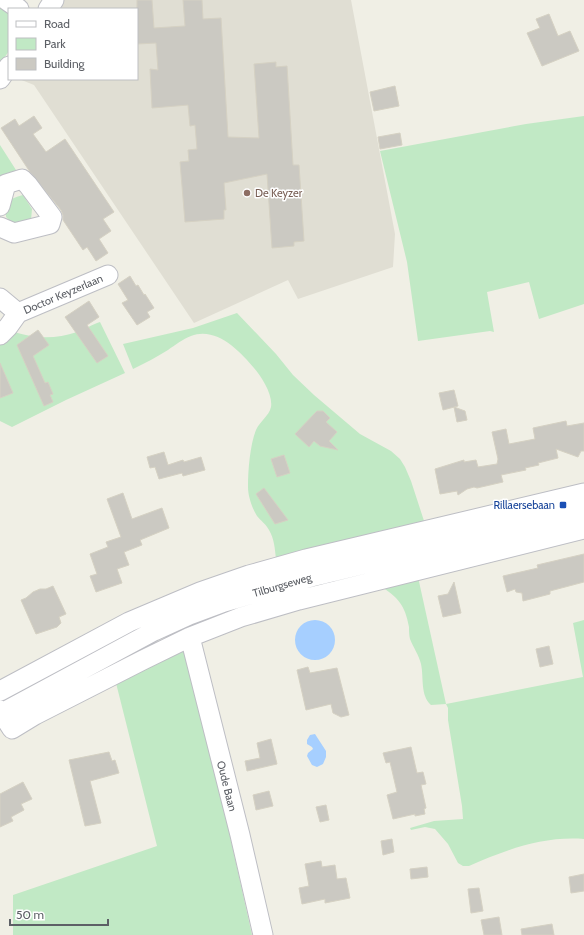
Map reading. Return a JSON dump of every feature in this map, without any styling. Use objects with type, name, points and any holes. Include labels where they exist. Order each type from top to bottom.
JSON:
[{"type":"street","points":[[6,0],[18,8]]},
{"type":"street","points":[[0,79],[8,67]]},
{"type":"street","points":[[0,206],[6,184],[22,179],[28,184],[52,217],[50,224],[14,233],[0,227]]},
{"type":"street","name":"Doctor Keyzerlaan","points":[[0,335],[18,313],[108,275]]},
{"type":"street","name":"Doctor Keyzerlaan","points":[[0,298],[18,313]]},
{"type":"street","name":"Tilburgseweg","points":[[0,691],[129,622],[200,592],[249,575],[306,559],[584,493]]},
{"type":"street","name":"Tilburgseweg","points":[[584,511],[317,575],[224,602],[154,631],[1,712],[12,729],[34,715],[190,638],[241,617],[276,606],[584,529]]},
{"type":"street","name":"Oude Baan","points":[[190,638],[240,835],[263,935]]},
{"type":"shaded area","name":"De Keyzer","points":[[59,0],[351,0],[395,234],[393,267],[298,299],[288,280],[194,323],[34,85],[22,80],[138,80],[138,8],[54,8]]},
{"type":"green space","points":[[0,0],[8,8],[8,52],[0,64]]},
{"type":"green space","points":[[584,116],[584,304],[539,319],[529,282],[487,292],[494,332],[490,331],[418,341],[407,262],[380,151],[526,124]]},
{"type":"green space","points":[[0,145],[16,170],[0,180]]},
{"type":"green space","points":[[23,195],[32,209],[31,220],[15,226],[6,217],[7,204],[14,198]]},
{"type":"green space","points":[[237,313],[276,354],[293,375],[314,395],[360,434],[391,451],[400,459],[411,481],[426,527],[276,559],[271,533],[255,513],[248,491],[248,473],[252,443],[256,430],[271,407],[269,392],[260,376],[242,354],[235,348],[218,337],[209,334],[200,334],[188,337],[160,355],[133,369],[123,344],[193,328]]},
{"type":"green space","points":[[100,322],[125,373],[12,427],[0,421],[0,326],[28,336],[57,337],[83,330]]},
{"type":"green space","points":[[418,577],[446,704],[431,705],[425,696],[421,664],[410,639],[409,627],[403,607],[392,594],[380,586]]},
{"type":"green space","points":[[584,620],[584,839],[554,840],[525,845],[469,866],[463,866],[458,863],[448,844],[435,829],[425,827],[411,830],[410,828],[434,821],[463,819],[448,720],[448,708],[446,704],[583,677],[573,623]]},
{"type":"green space","points":[[185,649],[214,764],[252,935],[13,935],[13,895],[157,846],[116,683]]},
{"type":"water","points":[[315,620],[329,626],[335,640],[329,654],[315,660],[301,654],[295,640],[301,626]]},
{"type":"water","points":[[315,734],[326,751],[326,757],[323,764],[317,767],[312,765],[307,756],[313,749],[307,744],[307,740],[310,735]]},
{"type":"building","points":[[137,0],[152,0],[154,28],[185,26],[183,0],[202,0],[203,19],[221,18],[228,137],[259,138],[254,64],[276,62],[276,67],[287,66],[293,165],[299,165],[304,241],[294,242],[294,246],[272,248],[267,174],[224,183],[226,210],[224,210],[224,219],[185,222],[180,162],[189,161],[188,150],[197,149],[195,125],[190,126],[188,105],[152,108],[150,69],[158,70],[156,43],[138,44]]},
{"type":"building","points":[[549,14],[558,36],[570,31],[579,51],[542,66],[527,33],[540,28],[536,19]]},
{"type":"building","points":[[395,86],[399,106],[374,111],[370,92]]},
{"type":"building","points":[[34,116],[42,128],[33,134],[46,152],[65,139],[114,212],[103,219],[111,231],[99,239],[108,253],[96,261],[87,247],[83,250],[63,220],[61,210],[30,172],[1,128],[15,119],[19,126]]},
{"type":"building","points":[[400,133],[402,145],[380,149],[378,137]]},
{"type":"building","points":[[130,276],[154,308],[147,312],[150,317],[137,325],[122,303],[128,300],[118,284]]},
{"type":"building","points":[[89,301],[99,317],[87,325],[108,356],[97,363],[65,317]]},
{"type":"building","points":[[38,330],[49,345],[33,356],[45,383],[48,382],[53,394],[50,395],[53,402],[44,406],[17,345]]},
{"type":"building","points":[[0,363],[13,393],[0,398]]},
{"type":"building","points":[[454,390],[458,406],[443,410],[439,393]]},
{"type":"building","points":[[454,407],[465,411],[467,420],[457,422]]},
{"type":"building","points":[[317,411],[323,411],[330,418],[326,422],[337,432],[329,441],[338,450],[320,446],[314,441],[309,447],[295,434]]},
{"type":"building","points":[[566,421],[567,426],[584,423],[584,451],[581,451],[578,457],[556,449],[558,458],[538,463],[539,465],[525,468],[526,470],[501,475],[503,482],[467,489],[458,495],[457,491],[440,494],[435,469],[464,460],[464,462],[476,460],[478,467],[497,464],[498,459],[492,432],[506,429],[509,444],[535,439],[533,428]]},
{"type":"building","points":[[164,452],[168,465],[183,460],[184,462],[201,457],[205,470],[183,476],[182,473],[159,479],[155,467],[150,468],[147,457]]},
{"type":"building","points":[[284,455],[290,473],[277,477],[271,459]]},
{"type":"building","points":[[264,488],[288,520],[275,524],[256,494]]},
{"type":"building","points":[[123,493],[132,519],[162,508],[169,528],[140,540],[142,545],[124,552],[129,565],[117,569],[122,583],[96,592],[90,576],[97,574],[90,554],[108,547],[106,542],[121,537],[107,499]]},
{"type":"building","points":[[584,554],[584,582],[550,591],[550,594],[523,601],[522,593],[516,592],[515,589],[507,592],[503,576],[538,568],[537,565]]},
{"type":"building","points":[[454,582],[461,613],[443,617],[438,596],[448,594]]},
{"type":"building","points":[[53,586],[66,614],[59,617],[61,623],[57,627],[36,634],[21,600],[33,592]]},
{"type":"building","points":[[549,646],[553,664],[540,667],[536,649]]},
{"type":"building","points":[[308,667],[310,673],[337,668],[349,715],[341,717],[333,713],[331,704],[306,710],[297,670]]},
{"type":"building","points":[[271,739],[277,764],[247,771],[245,761],[260,758],[257,743]]},
{"type":"building","points":[[411,747],[417,773],[423,772],[426,784],[421,785],[426,808],[424,809],[425,814],[415,816],[415,814],[393,819],[387,795],[397,792],[390,762],[386,763],[383,753]]},
{"type":"building","points":[[109,752],[112,761],[115,760],[119,773],[90,781],[101,823],[85,826],[69,760]]},
{"type":"building","points":[[23,782],[32,799],[21,804],[24,810],[11,817],[13,821],[0,827],[0,794]]},
{"type":"building","points":[[269,791],[273,806],[256,810],[253,795]]},
{"type":"building","points":[[326,805],[329,820],[320,822],[316,807]]},
{"type":"building","points":[[392,839],[394,852],[383,855],[381,841]]},
{"type":"building","points":[[321,861],[322,867],[335,865],[337,879],[346,878],[350,898],[325,903],[325,899],[302,904],[299,888],[309,886],[305,864]]},
{"type":"building","points":[[427,867],[428,877],[411,879],[410,869]]},
{"type":"building","points":[[584,874],[584,891],[571,893],[569,877]]},
{"type":"building","points":[[479,888],[483,911],[471,913],[468,889]]},
{"type":"building","points":[[499,917],[502,935],[484,935],[481,920]]},
{"type":"building","points":[[552,924],[554,935],[522,935],[521,929]]},
{"type":"place","name":"De Keyzer","points":[[247,193]]},
{"type":"place","name":"Rillaersebaan","points":[[563,505]]}]
